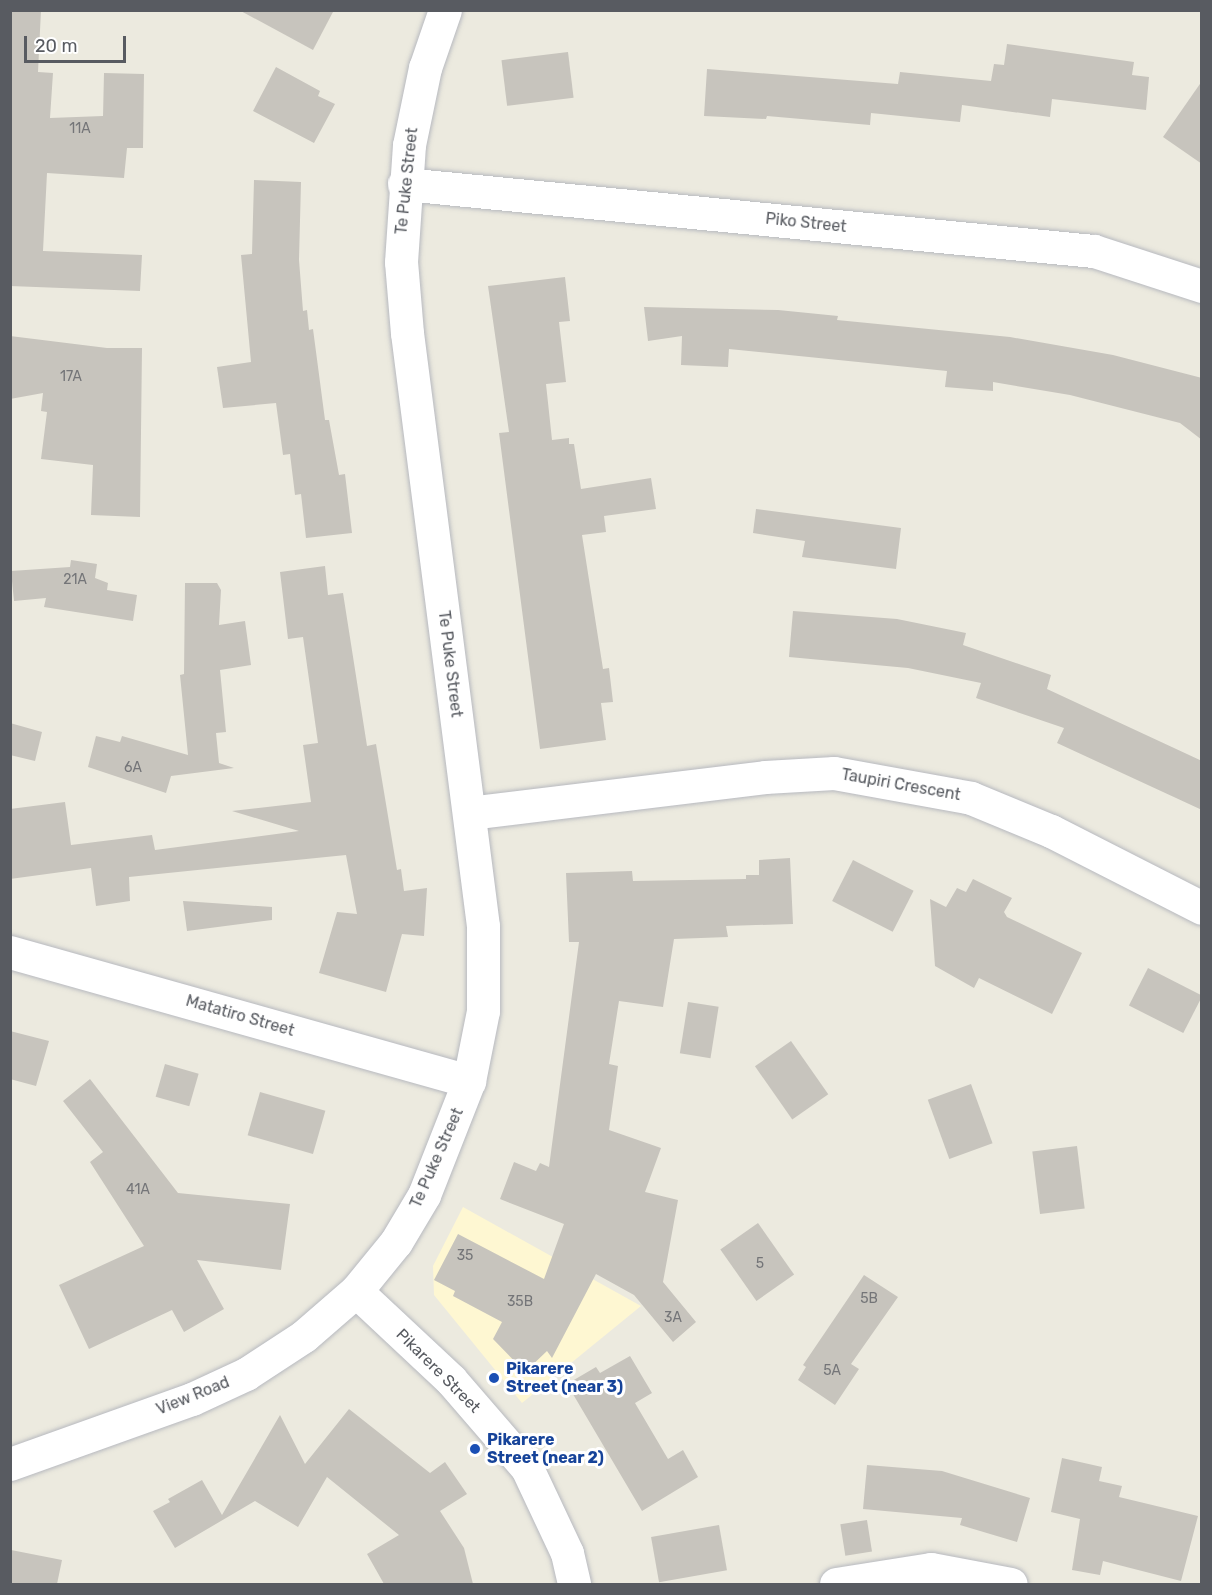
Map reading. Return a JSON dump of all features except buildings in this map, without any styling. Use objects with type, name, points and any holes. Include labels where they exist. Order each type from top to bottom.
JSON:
[{"type":"street","name":"Te Puke Street","points":[[356,1291],[396,1242],[424,1195],[469,1081],[483,1011],[486,963],[470,813],[407,333],[401,262],[404,184],[416,103],[445,10]]},
{"type":"street","name":"Piko Street","points":[[404,184],[1094,251],[1202,286]]},
{"type":"street","name":"Taupiri Crescent","points":[[470,813],[765,777],[834,773],[971,798],[1052,831],[1202,908]]},
{"type":"street","name":"Matatiro Street","points":[[10,952],[469,1081]]},
{"type":"street","name":"View Road","points":[[10,1464],[192,1399],[246,1374],[304,1336],[356,1291]]},
{"type":"street","name":"Pikarere Street","points":[[356,1291],[451,1380],[527,1468],[567,1553],[574,1584]]},
{"type":"street","points":[[836,1584],[931,1569],[1011,1584]]},
{"type":"shaded area","points":[[463,1207],[641,1306],[522,1403],[434,1295],[433,1266]]},
{"type":"place","name":"Pikarere Street (near 3)","points":[[494,1378]]},
{"type":"place","name":"Pikarere Street (near 2)","points":[[475,1449]]}]
